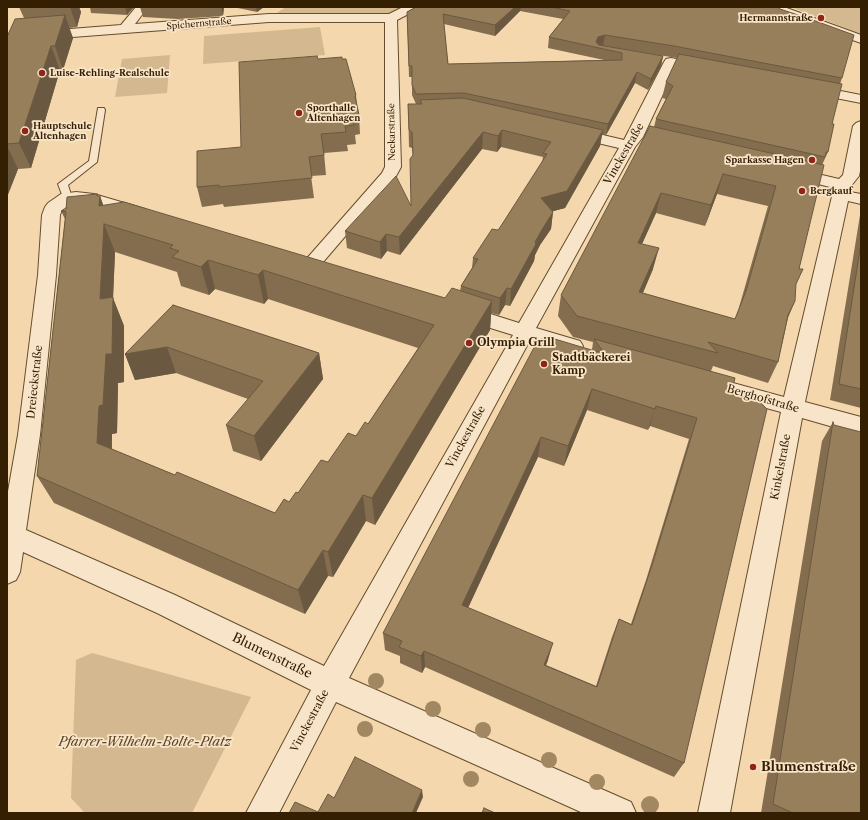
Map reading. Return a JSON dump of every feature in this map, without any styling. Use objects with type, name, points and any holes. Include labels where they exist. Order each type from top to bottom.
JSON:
[{"type":"street","points":[[124,30],[142,7]]},
{"type":"street","points":[[269,18],[286,7]]},
{"type":"street","points":[[391,18],[412,7]]},
{"type":"street","points":[[772,7],[861,39]]},
{"type":"street","name":"Spichernstraße","points":[[7,38],[269,18],[391,18]]},
{"type":"street","name":"Neckarstraße","points":[[334,271],[303,262],[389,175],[393,167],[391,18]]},
{"type":"street","name":"Vinckestraße","points":[[262,813],[330,684],[524,332],[638,141],[671,63]]},
{"type":"street","points":[[800,87],[861,99]]},
{"type":"street","points":[[392,111],[408,111]]},
{"type":"street","name":"Kinkelstraße","points":[[714,813],[793,407],[848,193],[861,126]]},
{"type":"street","points":[[561,131],[638,141]]},
{"type":"street","points":[[774,169],[848,193]]},
{"type":"street","points":[[67,198],[88,198],[155,217]]},
{"type":"street","name":"Dreieckstraße","points":[[7,572],[10,535],[29,435],[47,275],[51,215],[54,207],[67,198]]},
{"type":"street","points":[[448,308],[524,332],[593,351]]},
{"type":"street","name":"Berghofstraße","points":[[685,377],[861,426]]},
{"type":"street","name":"Blumenstraße","points":[[10,535],[166,604],[330,684],[430,730],[620,813]]},
{"type":"lane","points":[[67,198],[63,184],[92,162],[100,110]]},
{"type":"green space","points":[[286,7],[412,7],[391,18],[269,18]]},
{"type":"green space","points":[[791,7],[861,7],[861,33],[858,33]]},
{"type":"green space","points":[[320,27],[325,55],[203,64],[204,36]]},
{"type":"green space","points":[[170,55],[167,93],[115,97],[122,59]]},
{"type":"green space","name":"Pfarrer-Wilhelm-Bolte-Platz","points":[[92,653],[251,697],[192,813],[85,813],[71,798],[76,660]]},
{"type":"building","points":[[416,7],[515,7],[495,25],[443,14],[448,64],[622,60],[622,53],[549,37],[570,11],[551,7],[778,7],[801,16],[809,16],[810,19],[854,35],[842,78],[674,46],[605,35],[598,37],[596,42],[599,45],[663,56],[651,79],[637,72],[608,124],[464,93],[416,94],[412,85],[412,66],[409,66],[407,12]]},
{"type":"building","points":[[65,15],[55,46],[51,46],[19,143],[7,144],[7,37],[15,19]]},
{"type":"building","points":[[679,54],[842,84],[832,124],[834,124],[828,152],[826,152],[825,157],[656,119],[673,86],[666,82]]},
{"type":"building","points":[[317,56],[318,59],[342,57],[342,59],[346,59],[356,95],[359,115],[352,116],[354,125],[345,126],[346,132],[321,134],[324,155],[309,157],[312,178],[219,187],[219,185],[197,187],[197,151],[241,147],[239,62]]},
{"type":"building","points":[[463,98],[603,130],[567,191],[541,198],[553,212],[535,242],[536,244],[511,289],[507,288],[500,298],[461,286],[478,259],[473,258],[492,229],[499,229],[547,154],[543,153],[551,142],[502,130],[498,136],[483,132],[399,237],[386,234],[380,242],[345,231],[396,176],[411,206],[410,159],[413,155],[412,132],[409,130],[408,104],[422,104],[420,100]]},
{"type":"building","points":[[650,126],[824,165],[799,269],[803,269],[796,284],[795,301],[788,315],[778,362],[708,342],[718,353],[577,316],[561,295]],"holes":[[[723,174],[776,186],[746,291],[735,319],[639,292],[659,248],[638,243],[661,193],[711,205]]]},
{"type":"building","points":[[97,194],[97,196],[100,196],[99,206],[124,202],[445,298],[452,288],[492,301],[372,498],[363,495],[328,552],[323,550],[298,590],[37,476],[66,212],[61,211],[66,210],[67,197]],"holes":[[[104,224],[173,245],[170,248],[179,251],[172,257],[201,267],[208,260],[258,275],[263,270],[434,325],[368,424],[365,422],[356,436],[348,433],[328,462],[321,460],[298,493],[296,492],[289,502],[284,499],[275,513],[177,472],[175,475],[97,443],[99,406],[103,405],[106,354],[112,354],[113,297],[100,299]]]},
{"type":"building","points":[[861,243],[861,389],[839,384]]},
{"type":"building","points":[[173,305],[319,353],[254,436],[226,425],[263,381],[167,347],[125,354]]},
{"type":"building","points":[[548,337],[605,354],[594,339],[735,378],[731,394],[760,402],[767,409],[684,763],[424,651],[421,656],[399,647],[402,641],[383,633],[538,340]],"holes":[[[592,389],[655,409],[656,406],[697,418],[632,625],[619,619],[597,687],[544,665],[553,643],[462,605],[541,437],[568,446]]]},
{"type":"building","points":[[833,422],[834,425],[861,432],[861,813],[793,813],[773,804]]},
{"type":"building","points":[[355,757],[422,790],[412,813],[289,813],[295,802],[318,812],[328,794],[334,798]]},
{"type":"building","points":[[484,808],[495,813],[482,813]]},
{"type":"place","name":"Hermannstraße","points":[[821,18]]},
{"type":"place","name":"Luise-Rehling-Realschule","points":[[42,73]]},
{"type":"place","name":"Sporthalle Altenhagen","points":[[299,113]]},
{"type":"place","name":"Hauptschule Altenhagen","points":[[25,131]]},
{"type":"place","name":"Sparkasse Hagen","points":[[812,160]]},
{"type":"place","name":"Bergkauf","points":[[802,191]]},
{"type":"place","name":"Olympia Grill","points":[[469,343]]},
{"type":"place","name":"Stadtbäckerei Kamp","points":[[544,364]]},
{"type":"place","name":"Blumenstraße","points":[[753,767]]}]
